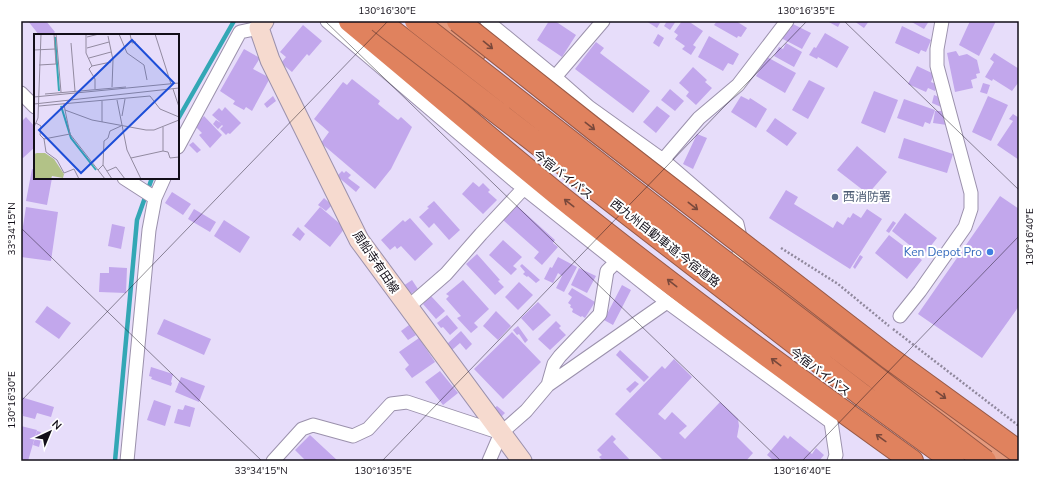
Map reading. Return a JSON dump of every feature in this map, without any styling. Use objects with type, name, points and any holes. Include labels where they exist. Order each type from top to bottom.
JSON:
[{"type":"highway","points":[[350,21],[558,194],[678,288],[823,397],[912,461]]},
{"type":"highway","name":"今宿バイパス","points":[[359,21],[422,66],[769,334],[937,461]]},
{"type":"highway","name":"西九州自動車道;今宿道路","points":[[379,21],[862,395],[953,461]]},
{"type":"highway","name":"西九州自動車道;今宿道路","points":[[416,21],[745,279],[985,461]]},
{"type":"highway","points":[[434,21],[609,162],[793,300],[869,360],[1007,461]]},
{"type":"highway","points":[[458,21],[594,129],[875,347],[1019,452]]},
{"type":"main road","name":"周船寺有田線","points":[[262,24],[270,60],[359,240],[522,461]]},
{"type":"street","points":[[327,21],[524,188],[667,302],[831,422],[836,455],[834,461]]},
{"type":"street","points":[[487,21],[590,107],[663,160],[737,224],[741,241],[738,260]]},
{"type":"street","points":[[555,77],[603,21]]},
{"type":"street","points":[[663,160],[699,118],[738,85],[787,21]]},
{"type":"street","points":[[900,316],[920,291],[965,228],[971,209],[971,193],[937,66],[937,49],[942,21]]},
{"type":"street","points":[[179,145],[240,32],[262,24]]},
{"type":"street","points":[[21,93],[34,106]]},
{"type":"street","points":[[126,179],[155,198]]},
{"type":"street","points":[[127,461],[149,230],[155,198],[164,179]]},
{"type":"street","points":[[408,307],[446,274],[524,188]]},
{"type":"street","points":[[548,385],[554,364],[600,314],[607,271],[617,261]]},
{"type":"street","points":[[769,334],[793,300]]},
{"type":"street","points":[[489,461],[501,432],[526,411],[548,385],[667,302]]},
{"type":"street","points":[[273,461],[302,429],[313,425],[353,436],[368,429],[390,404],[407,402],[501,432]]},
{"type":"path","points":[[780,248],[838,284],[903,338],[1019,426]]},
{"type":"building","points":[[28,21],[46,21],[55,32],[53,34],[38,34]]},
{"type":"building","points":[[549,21],[555,21],[576,35],[562,57],[537,40]]},
{"type":"building","points":[[646,21],[661,21],[657,28]]},
{"type":"building","points":[[667,21],[676,21],[670,30],[664,26]]},
{"type":"building","points":[[682,21],[688,21],[703,31],[693,45],[696,47],[691,55],[682,49],[685,46],[675,39],[678,35],[674,32]]},
{"type":"building","points":[[717,21],[736,21],[747,28],[741,37],[738,36],[737,38],[714,25]]},
{"type":"building","points":[[827,21],[841,21],[838,27]]},
{"type":"building","points":[[854,21],[869,21],[864,28]]},
{"type":"building","points":[[910,21],[929,21],[924,29]]},
{"type":"building","points":[[970,21],[996,21],[979,56],[959,45]]},
{"type":"building","points":[[793,24],[811,33],[802,49],[781,38],[787,28],[790,30]]},
{"type":"building","points":[[303,25],[322,41],[309,56],[307,54],[292,72],[281,63],[286,57],[280,52]]},
{"type":"building","points":[[902,26],[931,40],[926,52],[921,50],[919,54],[895,43]]},
{"type":"building","points":[[825,33],[849,47],[837,68],[818,57],[817,59],[809,55],[814,47],[816,48]]},
{"type":"building","points":[[658,34],[664,38],[659,47],[653,43]]},
{"type":"building","points":[[709,36],[739,54],[733,65],[728,63],[723,71],[698,57]]},
{"type":"building","points":[[596,42],[604,48],[600,53],[650,91],[633,113],[575,69]]},
{"type":"building","points":[[786,43],[802,52],[794,67],[774,56],[779,47],[783,49]]},
{"type":"building","points":[[244,49],[260,58],[253,69],[270,78],[252,111],[246,107],[244,110],[233,104],[235,101],[220,91]]},
{"type":"building","points":[[956,51],[959,56],[967,54],[977,60],[980,73],[976,74],[977,78],[971,80],[973,88],[955,92],[947,53]]},
{"type":"building","points":[[994,53],[1019,69],[1019,83],[1012,91],[993,79],[992,81],[985,77],[994,62],[990,59]]},
{"type":"building","points":[[767,57],[796,73],[785,93],[756,76]]},
{"type":"building","points":[[917,66],[934,74],[931,82],[938,85],[935,91],[928,88],[926,92],[908,84]]},
{"type":"building","points":[[693,67],[707,80],[705,82],[712,88],[696,105],[686,96],[689,92],[679,83]]},
{"type":"building","points":[[352,79],[380,101],[378,104],[398,120],[401,117],[412,127],[391,169],[375,189],[321,143],[329,132],[314,119],[343,82],[347,85]]},
{"type":"building","points":[[809,80],[825,88],[808,119],[792,110]]},
{"type":"building","points":[[983,83],[990,85],[987,94],[980,92]]},
{"type":"building","points":[[670,89],[684,101],[675,111],[661,100]]},
{"type":"building","points":[[874,91],[898,100],[885,133],[861,123]]},
{"type":"building","points":[[934,95],[939,97],[941,107],[932,103]]},
{"type":"building","points":[[273,96],[276,101],[267,108],[264,104]]},
{"type":"building","points":[[741,96],[749,100],[750,98],[767,109],[756,128],[731,112]]},
{"type":"building","points":[[988,96],[1008,105],[991,141],[972,132]]},
{"type":"building","points":[[904,99],[935,110],[930,124],[925,122],[923,127],[897,118]]},
{"type":"building","points":[[657,106],[670,116],[656,133],[643,122]]},
{"type":"building","points":[[225,107],[241,123],[230,134],[228,133],[226,135],[220,129],[223,126],[222,125],[218,129],[213,124],[216,120],[221,123],[212,115],[219,108],[222,111]]},
{"type":"building","points":[[935,111],[945,111],[947,125],[933,123]]},
{"type":"building","points":[[1013,114],[1019,118],[1019,160],[997,145],[1013,121],[1009,119]]},
{"type":"building","points":[[204,116],[222,135],[210,148],[199,135],[202,133],[195,126]]},
{"type":"building","points":[[26,117],[34,126],[34,148],[23,158],[21,157],[21,122]]},
{"type":"building","points":[[775,118],[797,133],[787,146],[766,131]]},
{"type":"building","points":[[697,134],[707,138],[693,169],[683,164]]},
{"type":"building","points":[[904,138],[953,154],[947,173],[898,158]]},
{"type":"building","points":[[193,142],[201,150],[197,153],[189,145]]},
{"type":"building","points":[[857,146],[887,172],[868,194],[837,170]]},
{"type":"building","points":[[32,169],[34,170],[34,179],[52,179],[47,205],[26,201]]},
{"type":"building","points":[[342,171],[344,173],[346,171],[351,175],[348,178],[360,187],[356,192],[337,176]]},
{"type":"building","points":[[473,182],[479,187],[483,183],[490,190],[488,192],[497,200],[483,214],[462,194]]},
{"type":"building","points":[[786,190],[798,197],[794,204],[833,228],[837,221],[843,225],[848,217],[850,218],[853,213],[861,218],[867,209],[882,219],[850,269],[769,218]]},
{"type":"building","points":[[172,192],[191,204],[183,215],[165,203]]},
{"type":"building","name":"Ken Depot Pro","points":[[1000,196],[1019,209],[1019,306],[982,358],[918,314]]},
{"type":"building","points":[[324,198],[332,205],[326,211],[318,205]]},
{"type":"building","points":[[434,201],[460,230],[449,240],[434,223],[429,228],[419,217]]},
{"type":"building","points":[[516,205],[555,240],[553,243],[558,247],[542,265],[534,258],[539,252],[503,220]]},
{"type":"building","points":[[26,207],[58,212],[51,261],[21,257],[21,239]]},
{"type":"building","points":[[320,207],[345,228],[330,247],[304,226]]},
{"type":"building","points":[[194,209],[216,222],[210,232],[188,219]]},
{"type":"building","points":[[905,213],[937,238],[923,256],[892,231]]},
{"type":"building","points":[[410,218],[433,244],[415,261],[401,246],[397,249],[395,246],[390,250],[381,240],[403,220],[405,222]]},
{"type":"building","points":[[224,220],[250,237],[240,253],[214,236]]},
{"type":"building","points":[[893,221],[896,223],[889,233],[886,231]]},
{"type":"building","points":[[112,224],[125,227],[121,249],[108,246]]},
{"type":"building","points":[[298,227],[305,234],[300,241],[292,235]]},
{"type":"building","points":[[889,235],[922,260],[907,279],[875,253]]},
{"type":"building","points":[[503,240],[522,257],[513,266],[517,269],[511,275],[489,255]]},
{"type":"building","points":[[477,254],[500,280],[498,281],[504,287],[495,295],[466,264]]},
{"type":"building","points":[[860,255],[863,257],[855,269],[853,267]]},
{"type":"building","points":[[558,257],[577,267],[564,292],[556,288],[562,276],[558,273],[553,283],[544,279],[550,267],[552,268]]},
{"type":"building","points":[[522,264],[540,280],[536,283],[528,276],[527,277],[523,274],[525,272],[520,266]]},
{"type":"building","points":[[109,267],[127,268],[126,293],[99,292],[100,273],[109,273]]},
{"type":"building","points":[[579,268],[596,276],[587,293],[571,285]]},
{"type":"building","points":[[412,280],[418,289],[409,295],[403,286]]},
{"type":"building","points":[[463,280],[489,309],[474,323],[478,327],[471,333],[457,318],[461,316],[446,299],[449,296],[446,294]]},
{"type":"building","points":[[519,282],[533,295],[518,310],[505,297]]},
{"type":"building","points":[[622,285],[631,290],[613,325],[604,320]]},
{"type":"building","points":[[572,288],[595,302],[585,318],[572,312],[573,309],[568,303],[572,297],[568,294]]},
{"type":"building","points":[[431,296],[445,311],[436,319],[423,304]]},
{"type":"building","points":[[538,302],[551,315],[533,331],[521,318]]},
{"type":"building","points":[[47,306],[71,323],[59,339],[35,322]]},
{"type":"building","points":[[496,311],[511,326],[498,340],[483,326]]},
{"type":"building","points":[[447,315],[458,328],[450,335],[437,323]]},
{"type":"building","points":[[164,319],[211,339],[204,355],[157,334]]},
{"type":"building","points":[[556,321],[561,326],[559,328],[566,335],[550,350],[538,339]]},
{"type":"building","points":[[409,325],[416,335],[408,340],[401,331]]},
{"type":"building","points":[[518,326],[528,340],[525,343],[519,334],[517,335],[513,330]]},
{"type":"building","points":[[461,331],[472,344],[466,350],[460,343],[452,350],[447,344]]},
{"type":"building","points":[[512,332],[541,362],[503,399],[474,369]]},
{"type":"building","points":[[419,338],[435,362],[412,378],[405,369],[409,365],[399,352]]},
{"type":"building","points":[[620,350],[649,377],[644,382],[616,355]]},
{"type":"building","points":[[674,359],[692,377],[658,414],[665,420],[672,412],[687,426],[679,433],[685,439],[720,402],[738,419],[739,426],[737,437],[753,453],[746,461],[664,461],[615,414],[662,366],[665,369]]},
{"type":"building","points":[[151,367],[173,374],[171,386],[151,379],[152,377],[149,376]]},
{"type":"building","points":[[440,371],[458,393],[443,405],[425,382]]},
{"type":"building","points":[[181,377],[205,386],[199,402],[175,392]]},
{"type":"building","points":[[635,381],[639,384],[630,393],[626,389]]},
{"type":"building","points":[[21,397],[54,407],[51,417],[37,413],[35,419],[23,416],[21,413]]},
{"type":"building","points":[[154,400],[171,406],[165,426],[147,420]]},
{"type":"building","points":[[185,405],[195,408],[190,427],[174,423],[178,409],[183,410]]},
{"type":"building","points":[[497,406],[505,413],[501,417],[493,409]]},
{"type":"building","points":[[21,426],[37,430],[28,461],[21,459]]},
{"type":"building","points":[[37,431],[41,432],[39,447],[33,445]]},
{"type":"building","points":[[310,435],[338,461],[306,461],[295,450]]},
{"type":"building","points":[[612,435],[616,439],[613,442],[630,460],[629,461],[603,461],[599,457],[602,455],[597,450]]},
{"type":"building","points":[[784,435],[788,439],[790,436],[812,454],[816,448],[824,455],[819,461],[774,461],[767,455]]},
{"type":"waterway","points":[[179,117],[234,21]]},
{"type":"waterway","points":[[115,461],[137,220],[152,179]]},
{"type":"place","name":"西消防署","points":[[835,197]]},
{"type":"place","name":"Ken Depot Pro","points":[[990,252]]}]
